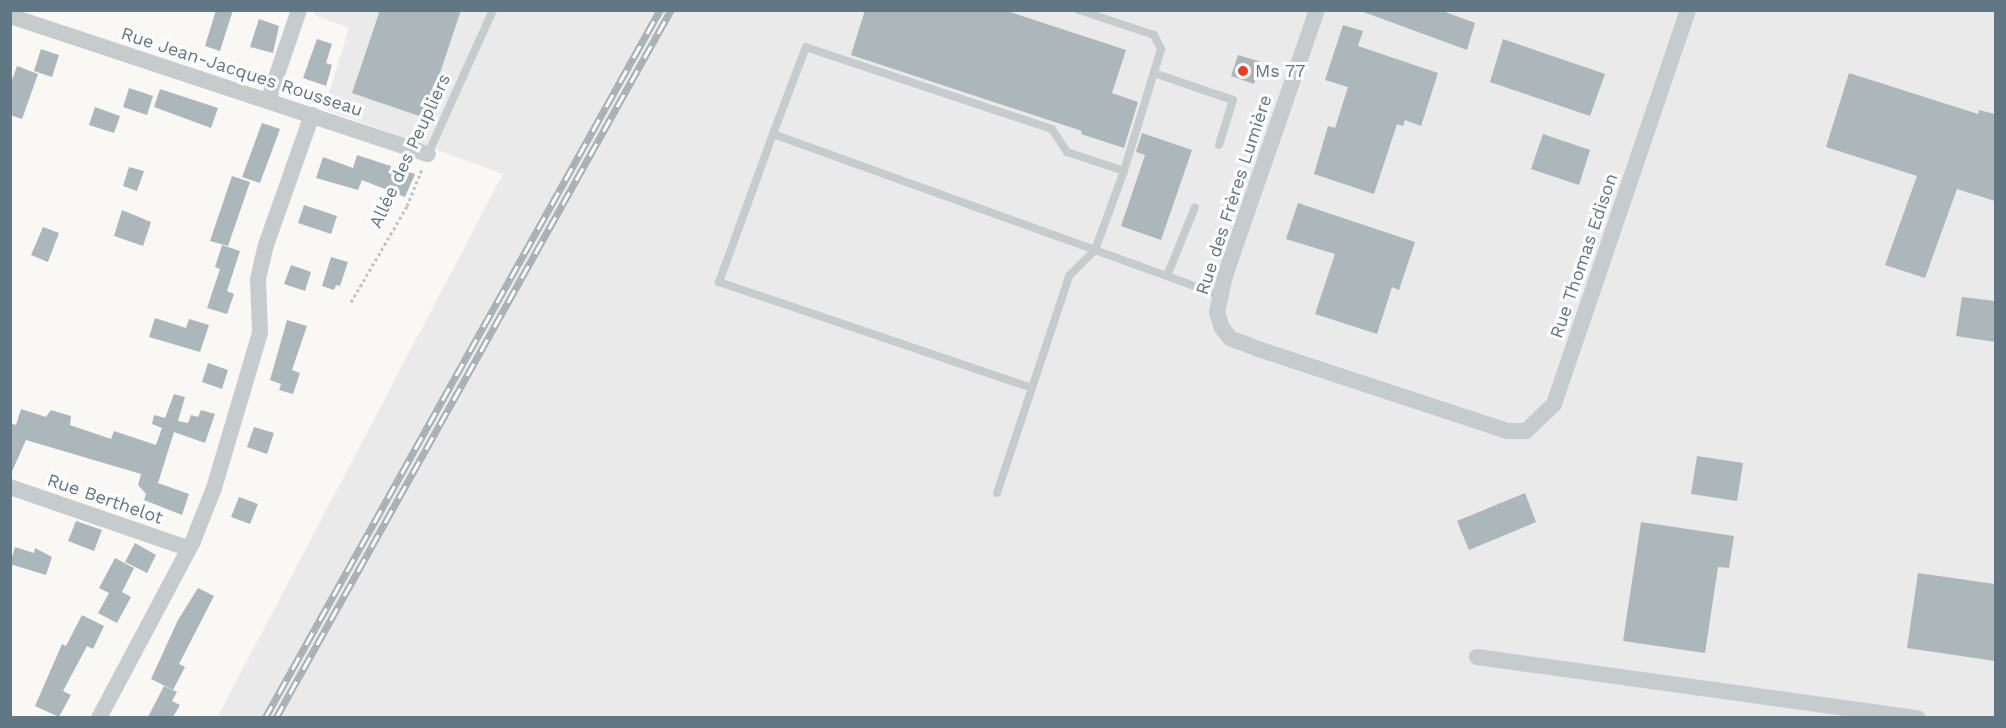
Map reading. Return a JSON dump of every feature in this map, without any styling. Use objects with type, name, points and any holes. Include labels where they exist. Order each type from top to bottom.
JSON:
[{"type":"street","points":[[268,101],[299,10]]},
{"type":"street","name":"Rue des Frères Lumière","points":[[1317,10],[1221,296],[1217,312],[1222,328],[1230,338],[1452,415]]},
{"type":"street","name":"Rue Thomas Edison","points":[[1452,415],[1507,431],[1526,431],[1554,404],[1688,10]]},
{"type":"street","name":"Rue Jean-Jacques Rousseau","points":[[10,15],[428,154]]},
{"type":"street","points":[[99,717],[187,548],[214,488],[260,333],[258,279],[266,245],[312,115]]},
{"type":"street","name":"Rue Berthelot","points":[[10,488],[187,548]]},
{"type":"street","points":[[1478,657],[1918,717]]},
{"type":"lane","name":"Allée des Peupliers","points":[[428,154],[493,10]]},
{"type":"lane","points":[[997,494],[1069,276],[1095,250],[1124,171],[1161,49],[1154,35],[1078,10]]},
{"type":"lane","points":[[1032,387],[719,282],[806,47],[1052,129],[1067,152],[1124,171]]},
{"type":"lane","points":[[1154,73],[1233,100],[1219,145]]},
{"type":"lane","points":[[773,134],[1221,296]]},
{"type":"lane","points":[[1167,276],[1195,207]]},
{"type":"path","name":"Allée des Peupliers","points":[[351,302],[407,207],[428,154]]},
{"type":"shaded area","points":[[316,11],[1995,11],[1995,717],[217,718],[503,174],[324,109],[349,28],[314,15]]},
{"type":"building","points":[[216,10],[233,10],[220,51],[205,46]]},
{"type":"building","points":[[380,10],[461,10],[425,118],[352,93]]},
{"type":"building","points":[[865,10],[1004,10],[1126,50],[1112,93],[1138,102],[1124,148],[1081,134],[1082,131],[851,55]]},
{"type":"building","points":[[1358,10],[1440,10],[1475,23],[1467,50]]},
{"type":"building","points":[[259,19],[279,26],[273,53],[250,47]]},
{"type":"building","points":[[1343,25],[1363,31],[1358,46],[1438,73],[1421,126],[1405,120],[1403,126],[1397,124],[1374,194],[1314,174],[1328,126],[1335,128],[1348,87],[1325,80]]},
{"type":"building","points":[[317,39],[332,44],[326,63],[332,65],[326,86],[303,78]]},
{"type":"building","points":[[1503,39],[1605,74],[1590,116],[1490,82]]},
{"type":"building","points":[[41,49],[59,55],[52,77],[34,71]]},
{"type":"building","points":[[1238,55],[1261,62],[1254,84],[1231,76]]},
{"type":"building","points":[[17,66],[38,74],[22,119],[10,115],[10,86]]},
{"type":"building","points":[[1849,73],[1978,114],[1979,110],[1995,114],[1995,201],[1957,189],[1925,278],[1885,265],[1917,176],[1826,147]]},
{"type":"building","points":[[129,88],[153,96],[147,115],[123,107]]},
{"type":"building","points":[[160,89],[218,108],[211,128],[154,107]]},
{"type":"building","points":[[95,107],[120,116],[114,133],[89,125]]},
{"type":"building","points":[[262,123],[280,129],[260,183],[242,177]]},
{"type":"building","points":[[1142,133],[1192,150],[1161,240],[1121,226],[1145,155],[1136,152]]},
{"type":"building","points":[[1543,134],[1590,150],[1579,185],[1531,169]]},
{"type":"building","points":[[357,155],[415,174],[405,197],[362,180],[358,190],[316,178],[323,157],[353,168]]},
{"type":"building","points":[[129,167],[144,171],[137,191],[123,186]]},
{"type":"building","points":[[232,176],[250,182],[228,246],[210,241]]},
{"type":"building","points":[[1298,203],[1415,242],[1399,290],[1392,287],[1377,334],[1315,314],[1335,254],[1286,239]]},
{"type":"building","points":[[304,205],[337,216],[331,234],[298,223]]},
{"type":"building","points":[[122,210],[151,222],[143,246],[114,236]]},
{"type":"building","points":[[43,227],[59,233],[48,262],[31,255]]},
{"type":"building","points":[[222,245],[240,251],[227,291],[234,294],[227,314],[207,308],[220,269],[215,267]]},
{"type":"building","points":[[331,257],[348,262],[340,286],[336,285],[334,290],[322,286]]},
{"type":"building","points":[[291,265],[311,272],[305,291],[284,284]]},
{"type":"building","points":[[1962,297],[1995,301],[1995,342],[1956,336]]},
{"type":"building","points":[[155,318],[186,328],[189,319],[209,325],[200,352],[149,337]]},
{"type":"building","points":[[287,320],[307,326],[292,370],[300,373],[293,394],[279,390],[281,384],[270,380]]},
{"type":"building","points":[[208,363],[228,370],[222,389],[202,382]]},
{"type":"building","points":[[174,394],[185,397],[178,421],[188,423],[191,415],[198,417],[201,410],[215,414],[205,443],[174,432],[158,483],[189,494],[182,515],[144,500],[146,494],[138,485],[141,474],[26,440],[10,476],[10,423],[16,425],[21,409],[46,417],[51,410],[71,416],[70,425],[111,439],[114,431],[156,445],[162,428],[152,424],[154,415],[165,418]]},
{"type":"building","points":[[254,427],[274,433],[267,454],[247,447]]},
{"type":"building","points":[[1697,456],[1743,463],[1737,501],[1691,494]]},
{"type":"building","points":[[1525,493],[1536,522],[1469,550],[1457,521]]},
{"type":"building","points":[[239,497],[258,504],[250,524],[231,517]]},
{"type":"building","points":[[76,521],[102,530],[94,551],[68,541]]},
{"type":"building","points":[[1641,522],[1734,536],[1729,568],[1718,567],[1705,653],[1623,641]]},
{"type":"building","points":[[135,543],[156,555],[147,573],[125,562]]},
{"type":"building","points":[[15,547],[34,553],[35,548],[52,557],[46,575],[10,564]]},
{"type":"building","points":[[115,558],[134,568],[122,592],[131,597],[117,623],[98,613],[109,593],[99,588]]},
{"type":"building","points":[[1918,573],[1995,584],[1995,661],[1907,648]]},
{"type":"building","points":[[198,588],[214,596],[179,664],[185,667],[173,690],[151,679],[178,620]]},
{"type":"building","points":[[82,615],[104,626],[93,649],[87,646],[63,691],[71,695],[59,717],[35,706],[62,644],[66,646]]},
{"type":"building","points":[[164,686],[177,692],[172,701],[180,705],[173,717],[148,717]]},
{"type":"railway","points":[[265,718],[660,10]]},
{"type":"railway","points":[[276,718],[671,10]]},
{"type":"place","name":"Ms 77","points":[[1243,71]]}]
